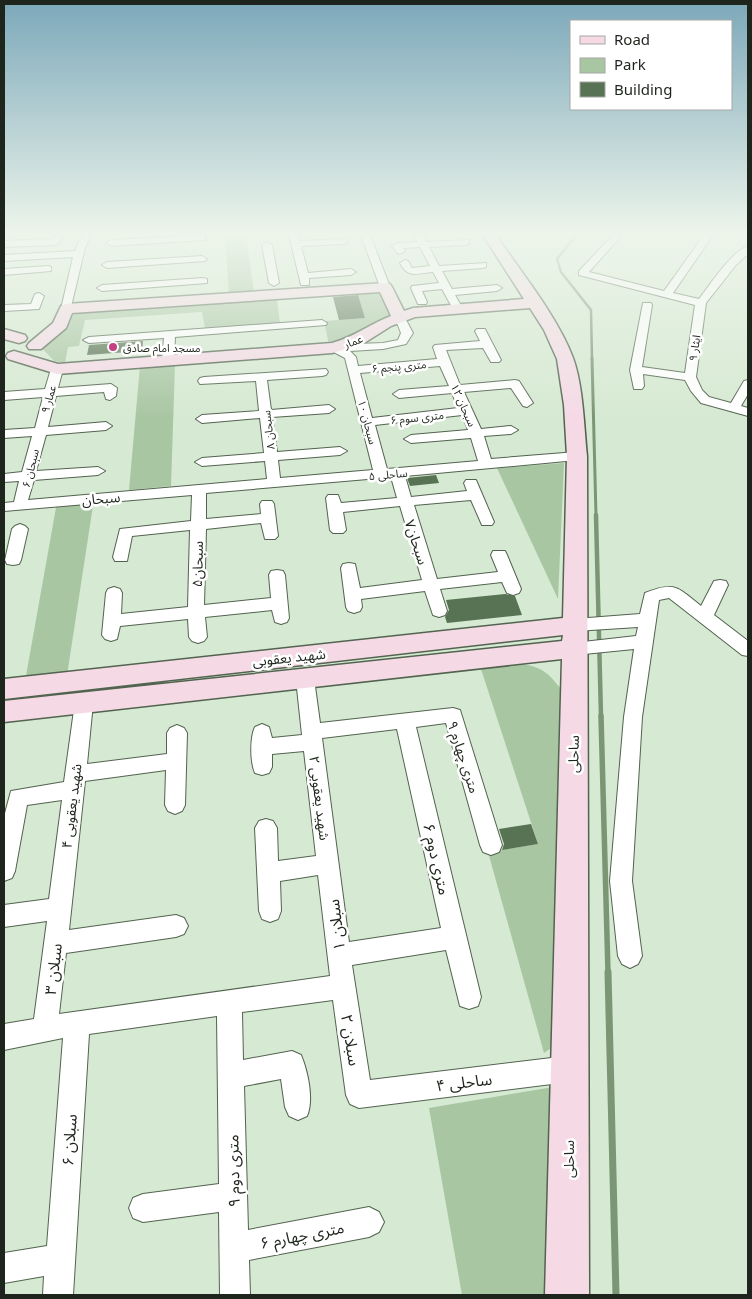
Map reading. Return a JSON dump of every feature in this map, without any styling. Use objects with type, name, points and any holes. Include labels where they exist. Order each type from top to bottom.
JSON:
[{"type":"street","points":[[4,308],[36,306],[39,296]]},
{"type":"street","points":[[15,347],[60,325],[69,296]]},
{"type":"street","points":[[66,309],[260,296]]},
{"type":"street","points":[[332,348],[383,346],[402,342],[408,333],[389,296]]},
{"type":"street","points":[[419,296],[422,302]]},
{"type":"street","points":[[451,296],[458,309]]},
{"type":"street","name":"ساحلی","points":[[525,296],[537,307],[552,330],[564,360],[573,405],[577,456],[566,1295]]},
{"type":"street","points":[[400,318],[430,320],[537,307],[545,302],[541,296]]},
{"type":"street","points":[[673,296],[701,303],[722,296]]},
{"type":"street","points":[[701,303],[707,296]]},
{"type":"street","name":"ایثار ۹","points":[[701,303],[690,377],[697,391],[705,400],[734,408]]},
{"type":"street","points":[[638,386],[636,370],[647,305]]},
{"type":"street","name":"عمار","points":[[15,347],[54,368],[332,348],[355,342],[377,328],[413,313],[458,309],[537,307]]},
{"type":"street","points":[[89,340],[322,323]]},
{"type":"street","points":[[481,331],[495,360]]},
{"type":"street","points":[[168,360],[170,335]]},
{"type":"street","name":"سبحان ۱۲","points":[[486,464],[476,433],[439,347],[488,344]]},
{"type":"street","name":"سبحان ۱۰","points":[[332,348],[343,351],[350,357],[381,474]]},
{"type":"street","name":"۶ متری پنجم","points":[[354,370],[444,362]]},
{"type":"street","name":"عمار ۹","points":[[39,430],[54,368]]},
{"type":"street","points":[[636,370],[690,377]]},
{"type":"street","points":[[204,381],[322,372]]},
{"type":"street","name":"سبحان ۸","points":[[261,376],[274,483]]},
{"type":"street","points":[[398,394],[515,384],[527,403]]},
{"type":"street","points":[[748,384],[734,408],[748,412]]},
{"type":"street","points":[[4,396],[111,392]]},
{"type":"street","points":[[202,419],[330,409]]},
{"type":"street","name":"۶ متری سوم","points":[[368,422],[467,411]]},
{"type":"street","points":[[4,434],[106,426]]},
{"type":"street","name":"سبحان ۶","points":[[20,505],[29,476],[39,430]]},
{"type":"street","points":[[411,439],[511,430]]},
{"type":"street","points":[[202,460],[340,451]]},
{"type":"street","name":"ساحلی ۵","points":[[199,491],[577,456]]},
{"type":"street","points":[[4,478],[98,471]]},
{"type":"street","name":"سبحان۷","points":[[397,473],[439,611]]},
{"type":"street","points":[[338,530],[334,503],[405,502],[473,489],[487,522]]},
{"type":"street","name":"سبحان","points":[[4,507],[199,491]]},
{"type":"street","name":"سبحان۵","points":[[198,637],[196,611],[199,491]]},
{"type":"street","points":[[121,557],[126,532],[198,524],[268,511],[270,536]]},
{"type":"street","points":[[13,536],[13,560]]},
{"type":"street","points":[[348,568],[353,600],[431,585],[510,582],[499,555]]},
{"type":"street","points":[[114,593],[111,628],[196,611],[280,611],[277,575]]},
{"type":"street","points":[[704,617],[720,585]]},
{"type":"street","points":[[630,956],[621,880],[633,718],[651,596],[666,591],[675,594],[748,650]]},
{"type":"street","points":[[574,637],[608,622],[646,620]]},
{"type":"street","points":[[574,637],[606,646],[643,642]]},
{"type":"street","name":"شهید یعقوبی","points":[[4,712],[305,679],[574,637]]},
{"type":"street","name":"شهید یعقوبی","points":[[4,689],[574,637]]},
{"type":"street","name":"شهید یعقوبی ۲","points":[[305,679],[329,864]]},
{"type":"street","name":"شهید یعقوبی ۴","points":[[59,908],[84,703]]},
{"type":"street","name":"۹ متری چهارم","points":[[313,737],[405,721],[453,715],[492,845]]},
{"type":"street","name":"۶ متری دوم","points":[[405,721],[469,997]]},
{"type":"street","points":[[175,805],[177,733]]},
{"type":"street","points":[[262,749],[313,737]]},
{"type":"street","points":[[4,871],[18,797],[74,782],[175,761]]},
{"type":"street","points":[[266,828],[270,910]]},
{"type":"street","points":[[269,872],[329,864]]},
{"type":"street","name":"سبلان ۱","points":[[329,864],[343,986]]},
{"type":"street","points":[[4,916],[59,908]]},
{"type":"street","name":"سبلان ۳","points":[[46,1030],[59,908]]},
{"type":"street","points":[[56,943],[176,926]]},
{"type":"street","points":[[340,955],[455,937]]},
{"type":"street","points":[[4,1037],[77,1023],[343,986]]},
{"type":"street","name":"سبلان ۲","points":[[343,986],[359,1094]]},
{"type":"street","name":"۹ متری دوم","points":[[229,1002],[235,1295]]},
{"type":"street","name":"سبلان ۶","points":[[58,1295],[77,1023]]},
{"type":"street","points":[[230,1076],[292,1064],[298,1107]]},
{"type":"street","name":"ساحلی ۴","points":[[359,1094],[568,1069]]},
{"type":"street","points":[[143,1208],[233,1196]]},
{"type":"street","name":"۶ متری چهارم","points":[[234,1248],[369,1222]]},
{"type":"street","points":[[4,1268],[61,1258]]},
{"type":"green space","points":[[358,296],[387,296],[391,307],[390,314],[384,320],[355,336],[329,345],[324,321],[365,318]]},
{"type":"green space","points":[[277,300],[280,323],[205,328],[202,312],[85,320],[79,346],[68,347],[65,363],[54,361],[41,347],[63,332],[72,316],[79,312]]},
{"type":"green space","points":[[175,364],[171,486],[129,490],[140,366]]},
{"type":"green space","points":[[564,463],[558,599],[497,468]]},
{"type":"green space","points":[[94,499],[66,682],[24,687],[57,502]]},
{"type":"green space","points":[[521,664],[540,669],[561,689],[557,1044],[544,1053],[488,852],[538,844],[481,669]]},
{"type":"green space","points":[[553,1087],[548,1295],[462,1295],[429,1108]]},
{"type":"building","points":[[358,296],[365,318],[339,320],[333,297]]},
{"type":"building","points":[[143,341],[142,351],[87,355],[89,345]]},
{"type":"building","points":[[436,475],[439,483],[410,486],[407,478]]},
{"type":"building","points":[[505,594],[515,596],[522,615],[447,623],[445,617],[449,610],[446,600]]},
{"type":"building","points":[[531,824],[538,844],[502,850],[504,844],[499,829]]},
{"type":"waterway","points":[[580,296],[591,310],[592,359]]},
{"type":"waterway","points":[[592,358],[596,516]]},
{"type":"waterway","points":[[596,515],[601,717]]},
{"type":"waterway","points":[[601,716],[608,973]]},
{"type":"waterway","points":[[608,972],[616,1295]]},
{"type":"place","name":"مسجد امام صادق","points":[[113,347]]}]
